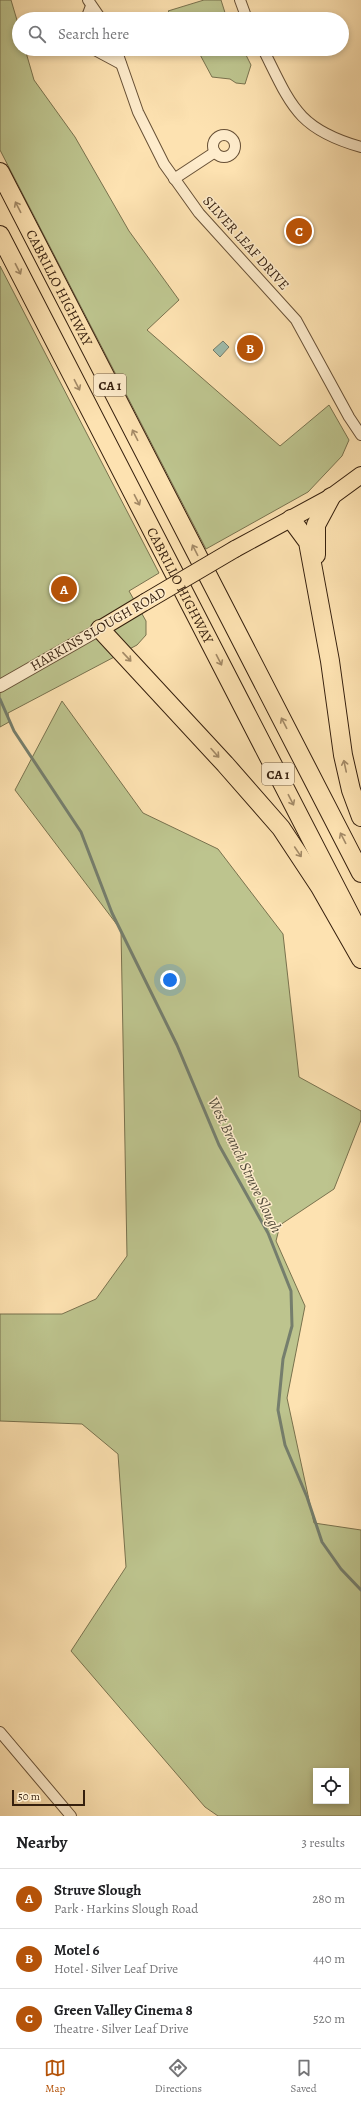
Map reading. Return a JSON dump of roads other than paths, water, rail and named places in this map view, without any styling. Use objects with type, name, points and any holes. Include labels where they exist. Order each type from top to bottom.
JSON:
[{"type":"highway","name":"CABRILLO HIGHWAY","points":[[0,172],[361,873]]},
{"type":"highway","name":"CABRILLO HIGHWAY","points":[[0,235],[361,936]]},
{"type":"highway","points":[[331,497],[316,525],[315,544],[344,761],[361,816]]},
{"type":"highway","points":[[291,519],[308,542],[330,661]]},
{"type":"highway","points":[[100,629],[215,753],[280,828],[320,887],[361,959]]},
{"type":"main road","name":"HARKINS SLOUGH ROAD","points":[[100,629],[235,549],[331,497],[361,475]]},
{"type":"street","points":[[240,0],[244,12]]},
{"type":"street","points":[[90,3],[96,12]]},
{"type":"street","points":[[106,56],[121,64]]},
{"type":"street","name":"SILVER LEAF DRIVE","points":[[118,56],[142,123],[174,179],[199,214],[296,320],[349,417],[361,435]]},
{"type":"street","points":[[267,56],[293,107],[302,117],[327,135],[361,147]]},
{"type":"street","points":[[174,179],[215,152]]},
{"type":"street","name":"HARKINS SLOUGH ROAD","points":[[0,686],[100,629]]},
{"type":"street","points":[[0,1732],[71,1816]]},
{"type":"waterway","name":"West Branch Struve Slough","points":[[0,699],[14,731],[81,832],[112,913],[177,1045],[219,1145],[268,1233],[291,1291],[292,1326],[283,1359],[278,1410],[285,1445],[307,1497],[322,1542],[341,1569],[361,1590]]},
{"type":"place","name":"Green Valley Cinema 8","points":[[299,231]]},
{"type":"place","name":"Motel 6","points":[[250,348]]},
{"type":"place","name":"Struve Slough","points":[[64,589]]}]
